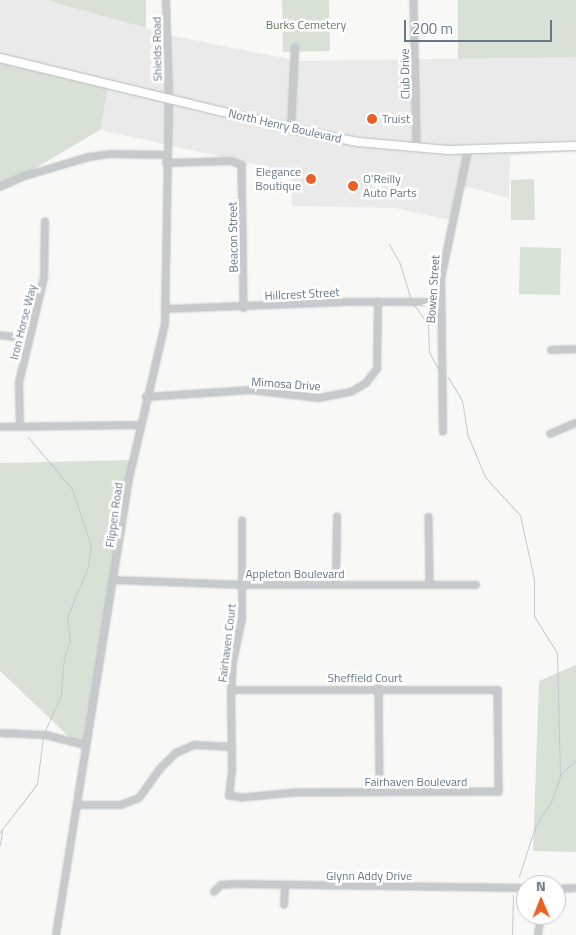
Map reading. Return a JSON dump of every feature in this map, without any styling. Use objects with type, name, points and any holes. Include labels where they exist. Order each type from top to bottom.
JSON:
[{"type":"highway","name":"North Henry Boulevard","points":[[0,58],[291,128],[358,142],[468,151],[576,146]]},
{"type":"street","name":"Shields Road","points":[[166,0],[169,98]]},
{"type":"street","name":"Club Drive","points":[[414,0],[416,148]]},
{"type":"street","points":[[291,128],[295,48]]},
{"type":"street","name":"Flippen Road","points":[[56,935],[85,745],[140,425],[160,350],[166,309],[166,155],[169,98]]},
{"type":"street","name":"Bowen Street","points":[[443,432],[440,302],[447,241],[468,151]]},
{"type":"street","points":[[0,187],[22,177],[89,157],[166,155]]},
{"type":"street","name":"Beacon Street","points":[[166,163],[231,161],[242,165],[244,308]]},
{"type":"street","name":"Iron Horse Way","points":[[20,427],[19,383],[44,278],[45,222]]},
{"type":"street","name":"Hillcrest Street","points":[[166,309],[244,308],[378,302],[440,302]]},
{"type":"street","name":"Mimosa Drive","points":[[146,397],[251,390],[319,398],[351,392],[366,383],[377,369],[378,302]]},
{"type":"street","points":[[0,335],[28,339]]},
{"type":"street","points":[[551,350],[576,349]]},
{"type":"street","points":[[550,434],[576,423]]},
{"type":"street","points":[[0,427],[140,425]]},
{"type":"street","points":[[336,584],[337,517]]},
{"type":"street","points":[[429,517],[430,584]]},
{"type":"street","name":"Fairhaven Court","points":[[232,796],[231,690],[244,585],[242,521]]},
{"type":"street","name":"Appleton Boulevard","points":[[114,580],[244,585],[476,585]]},
{"type":"street","points":[[379,688],[380,792]]},
{"type":"street","name":"Sheffield Court","points":[[231,690],[379,688],[498,690]]},
{"type":"street","name":"Fairhaven Boulevard","points":[[232,796],[380,792],[499,792],[498,690]]},
{"type":"street","points":[[0,733],[46,736],[85,745]]},
{"type":"street","points":[[77,805],[121,805],[139,798],[159,770],[176,753],[194,745],[232,747]]},
{"type":"street","name":"Glynn Addy Drive","points":[[214,892],[221,885],[516,888]]},
{"type":"street","points":[[284,905],[285,886]]},
{"type":"shaded area","points":[[0,0],[48,0],[169,35],[299,61],[576,57],[576,151],[510,156],[509,198],[457,184],[449,220],[395,208],[292,206],[291,172],[100,130],[108,88],[0,63]]},
{"type":"green space","points":[[48,0],[146,0],[146,28],[60,4]]},
{"type":"green space","name":"Burks Cemetery","points":[[282,0],[329,0],[330,51],[283,52]]},
{"type":"green space","points":[[458,0],[576,0],[576,57],[458,59]]},
{"type":"green space","points":[[0,63],[108,88],[100,130],[0,189]]},
{"type":"green space","points":[[534,179],[535,220],[511,220],[511,180]]},
{"type":"green space","points":[[520,247],[561,248],[560,295],[519,294]]},
{"type":"green space","points":[[131,460],[85,752],[0,671],[0,463]]},
{"type":"green space","points":[[576,665],[576,852],[533,851],[539,681]]},
{"type":"waterway","points":[[389,244],[400,264],[411,300]]},
{"type":"waterway","points":[[414,305],[428,324],[429,352],[438,369]]},
{"type":"waterway","points":[[448,377],[462,400],[468,436],[485,477],[520,515],[534,579],[534,616],[557,653],[560,776],[551,802],[535,827],[519,875]]},
{"type":"waterway","points":[[28,437],[72,489],[91,545],[87,569],[67,617],[70,640],[64,657],[61,695],[44,733]]},
{"type":"waterway","points":[[0,832],[37,784],[43,737]]},
{"type":"waterway","points":[[560,775],[576,760]]},
{"type":"waterway","points":[[0,845],[2,830]]},
{"type":"waterway","points":[[512,935],[513,895]]},
{"type":"place","name":"Truist","points":[[372,119]]},
{"type":"place","name":"Elegance Boutique","points":[[311,179]]},
{"type":"place","name":"O'Reilly Auto Parts","points":[[353,186]]}]
